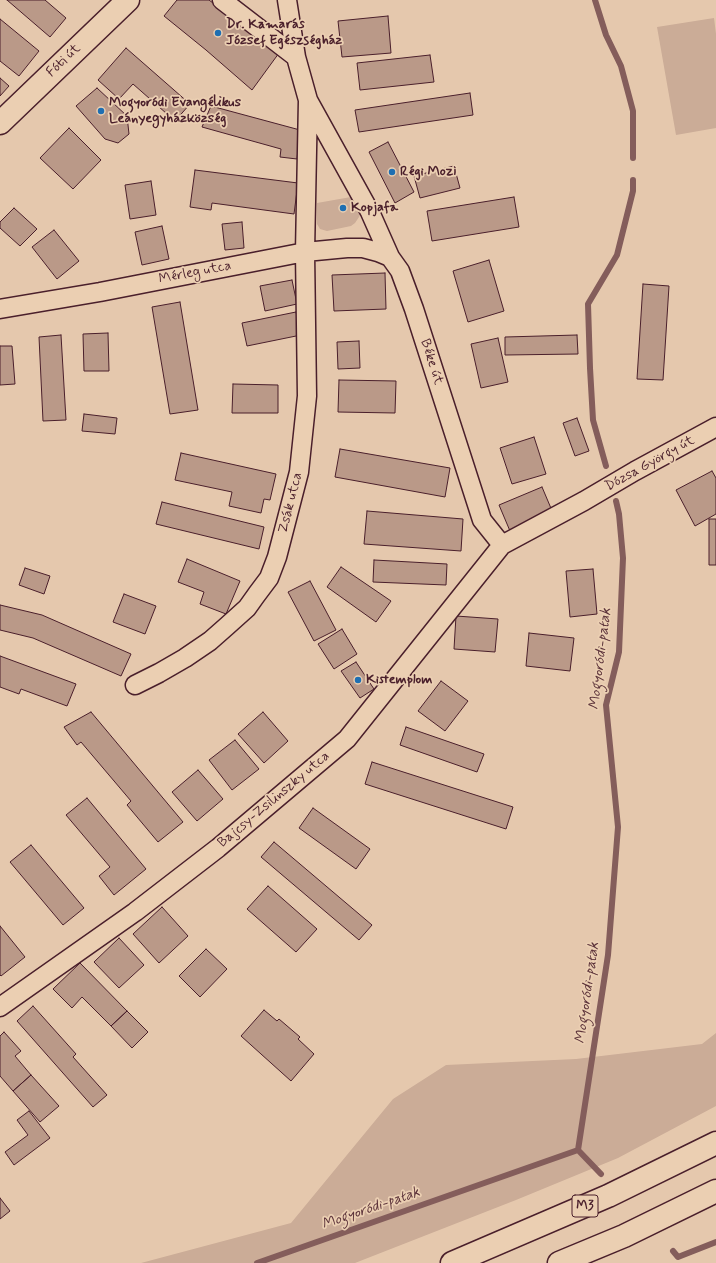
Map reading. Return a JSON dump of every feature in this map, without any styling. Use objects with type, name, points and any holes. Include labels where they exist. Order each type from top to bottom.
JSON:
[{"type":"main road","name":"Fóti út","points":[[0,123],[128,0]]},
{"type":"main road","name":"M3","points":[[452,1263],[608,1196],[716,1143]]},
{"type":"main road","points":[[560,1263],[624,1236],[716,1192]]},
{"type":"street","points":[[222,0],[296,57]]},
{"type":"street","name":"Béke út","points":[[287,0],[296,57],[308,100],[370,212],[390,257],[400,271],[414,309],[482,520],[502,545]]},
{"type":"street","name":"Béke út","points":[[305,252],[308,100]]},
{"type":"street","name":"Mérleg utca","points":[[0,309],[100,292],[305,252],[363,248],[390,257]]},
{"type":"street","name":"Zsák utca","points":[[135,685],[159,674],[185,658],[210,641],[228,626],[258,594],[268,578],[277,557],[299,472],[307,396],[305,252]]},
{"type":"street","name":"Dózsa György út","points":[[502,545],[716,427]]},
{"type":"street","name":"Bajcsy-Zsilinszky utca","points":[[0,1007],[135,912],[212,852],[347,739],[502,545]]},
{"type":"shaded area","points":[[714,18],[716,34],[716,128],[676,135],[657,27]]},
{"type":"shaded area","points":[[351,197],[360,214],[355,223],[351,226],[327,231],[320,229],[317,224],[317,203]]},
{"type":"shaded area","points":[[716,1033],[716,1106],[618,1158],[516,1200],[355,1263],[141,1263],[291,1223],[393,1099],[446,1065],[576,1059],[702,1044]]},
{"type":"building","points":[[7,0],[45,0],[66,18],[50,37]]},
{"type":"building","name":"Dr. Kamarás József Egészségház","points":[[177,0],[209,0],[279,53],[252,90],[164,16]]},
{"type":"building","points":[[388,16],[391,53],[342,57],[338,21]]},
{"type":"building","points":[[0,19],[39,51],[19,76],[0,61]]},
{"type":"building","points":[[126,48],[190,104],[175,121],[133,84],[119,99],[98,80]]},
{"type":"building","points":[[430,55],[434,82],[360,90],[357,63]]},
{"type":"building","points":[[0,78],[9,86],[0,96]]},
{"type":"building","name":"Mogyoródi Evangélikus Leányegyházközség","points":[[97,88],[127,116],[129,134],[118,143],[105,139],[76,106]]},
{"type":"building","points":[[470,93],[473,115],[359,132],[355,110]]},
{"type":"building","points":[[211,106],[300,130],[297,159],[280,157],[281,149],[202,127]]},
{"type":"building","points":[[69,128],[101,160],[73,189],[40,158]]},
{"type":"building","name":"Régi Mozi","points":[[388,142],[414,192],[395,203],[369,152]]},
{"type":"building","points":[[454,166],[460,188],[420,198],[414,176]]},
{"type":"building","points":[[195,170],[298,183],[294,214],[212,203],[211,210],[190,207]]},
{"type":"building","points":[[151,181],[156,215],[130,219],[125,185]]},
{"type":"building","points":[[514,197],[519,227],[432,241],[427,211]]},
{"type":"building","points":[[14,208],[37,229],[20,246],[0,228],[0,222]]},
{"type":"building","points":[[242,222],[244,248],[225,250],[222,224]]},
{"type":"building","points":[[162,226],[169,259],[142,265],[135,232]]},
{"type":"building","points":[[54,230],[79,261],[57,279],[32,247]]},
{"type":"building","points":[[489,260],[504,311],[468,322],[453,271]]},
{"type":"building","points":[[385,273],[386,309],[334,311],[332,275]]},
{"type":"building","points":[[292,280],[297,304],[265,311],[260,286]]},
{"type":"building","points":[[643,284],[669,286],[663,380],[637,379]]},
{"type":"building","points":[[180,302],[198,410],[170,414],[152,307]]},
{"type":"building","points":[[296,312],[301,335],[247,346],[242,323]]},
{"type":"building","points":[[108,333],[109,371],[84,371],[83,334]]},
{"type":"building","points":[[61,335],[66,420],[43,421],[39,337]]},
{"type":"building","points":[[577,335],[578,354],[505,355],[505,337]]},
{"type":"building","points":[[498,338],[508,382],[481,388],[471,344]]},
{"type":"building","points":[[359,341],[360,368],[338,369],[337,342]]},
{"type":"building","points":[[0,346],[12,346],[15,384],[0,385]]},
{"type":"building","points":[[339,380],[396,381],[395,413],[338,412]]},
{"type":"building","points":[[233,384],[278,385],[278,413],[232,413]]},
{"type":"building","points":[[84,414],[117,418],[115,434],[82,431]]},
{"type":"building","points":[[577,418],[589,451],[575,456],[563,423]]},
{"type":"building","points":[[534,437],[546,474],[512,484],[500,448]]},
{"type":"building","points":[[340,449],[450,468],[445,497],[335,477]]},
{"type":"building","points":[[181,453],[276,474],[270,500],[264,499],[261,513],[229,506],[232,492],[175,480]]},
{"type":"building","points":[[712,471],[716,478],[716,514],[695,526],[676,490]]},
{"type":"building","points":[[542,487],[553,513],[510,531],[499,505]]},
{"type":"building","points":[[162,502],[264,527],[259,549],[156,524]]},
{"type":"building","points":[[367,511],[463,519],[461,551],[364,544]]},
{"type":"building","points":[[709,519],[716,519],[716,565],[709,565]]},
{"type":"building","points":[[187,559],[240,581],[226,614],[200,604],[204,592],[178,582]]},
{"type":"building","points":[[374,560],[447,564],[446,585],[373,582]]},
{"type":"building","points":[[341,567],[391,601],[376,622],[327,587]]},
{"type":"building","points":[[25,568],[50,576],[44,594],[19,585]]},
{"type":"building","points":[[593,569],[597,614],[570,617],[566,571]]},
{"type":"building","points":[[310,581],[336,630],[314,641],[288,592]]},
{"type":"building","points":[[124,594],[156,606],[145,634],[113,622]]},
{"type":"building","points":[[0,605],[42,615],[131,654],[121,676],[33,638],[0,630]]},
{"type":"building","points":[[456,616],[498,619],[495,652],[454,649]]},
{"type":"building","points":[[342,629],[357,654],[334,669],[318,644]]},
{"type":"building","points":[[529,633],[574,638],[570,671],[526,666]]},
{"type":"building","points":[[0,656],[76,684],[67,706],[21,689],[19,694],[0,687]]},
{"type":"building","name":"Kistemplom","points":[[356,662],[374,689],[360,698],[341,671]]},
{"type":"building","points":[[441,681],[468,701],[445,731],[418,711]]},
{"type":"building","points":[[91,712],[183,822],[158,842],[127,805],[131,801],[81,742],[77,745],[64,727]]},
{"type":"building","points":[[263,712],[288,741],[264,763],[238,734]]},
{"type":"building","points":[[406,727],[484,754],[477,772],[400,745]]},
{"type":"building","points":[[235,740],[259,769],[232,790],[209,760]]},
{"type":"building","points":[[372,762],[513,807],[506,829],[365,784]]},
{"type":"building","points":[[198,770],[223,799],[197,821],[172,792]]},
{"type":"building","points":[[87,798],[146,869],[114,895],[99,876],[110,867],[66,815]]},
{"type":"building","points":[[313,808],[370,849],[356,869],[299,828]]},
{"type":"building","points":[[274,842],[372,925],[359,940],[261,857]]},
{"type":"building","points":[[31,845],[84,908],[63,925],[10,862]]},
{"type":"building","points":[[268,886],[317,929],[296,952],[247,909]]},
{"type":"building","points":[[162,907],[188,936],[159,963],[133,934]]},
{"type":"building","points":[[0,926],[25,957],[1,976],[0,975]]},
{"type":"building","points":[[119,938],[144,965],[119,988],[94,962]]},
{"type":"building","points":[[206,949],[227,969],[200,997],[179,976]]},
{"type":"building","points":[[80,963],[127,1011],[111,1026],[82,997],[72,1008],[53,989]]},
{"type":"building","points":[[33,1006],[76,1054],[73,1057],[107,1095],[93,1107],[17,1021]]},
{"type":"building","points":[[264,1010],[277,1021],[279,1019],[300,1037],[298,1039],[314,1054],[291,1081],[241,1036]]},
{"type":"building","points":[[127,1011],[148,1032],[132,1048],[111,1026]]},
{"type":"building","points":[[4,1032],[21,1051],[15,1056],[31,1075],[13,1091],[0,1076],[0,1036]]},
{"type":"building","points":[[31,1075],[59,1106],[40,1122],[13,1091]]},
{"type":"building","points":[[29,1111],[50,1138],[14,1165],[5,1152],[28,1135],[17,1120]]},
{"type":"building","points":[[0,1198],[10,1211],[0,1219]]},
{"type":"waterway","points":[[595,0],[606,35],[621,66],[633,111],[633,158]]},
{"type":"waterway","points":[[606,466],[593,420],[588,304],[617,255],[633,191],[633,180]]},
{"type":"waterway","name":"Mogyoródi-patak","points":[[257,1263],[578,1150],[608,955],[618,827],[606,705],[619,652],[623,558],[619,514],[616,501]]},
{"type":"waterway","points":[[578,1150],[601,1174]]},
{"type":"waterway","points":[[673,1251],[678,1257],[716,1242]]},
{"type":"place","name":"Dr. Kamarás József Egészségház","points":[[218,33]]},
{"type":"place","name":"Mogyoródi Evangélikus Leányegyházközség","points":[[101,111]]},
{"type":"place","name":"Régi Mozi","points":[[392,172]]},
{"type":"place","name":"Kopjafa","points":[[343,208]]},
{"type":"place","name":"Kistemplom","points":[[358,680]]}]
